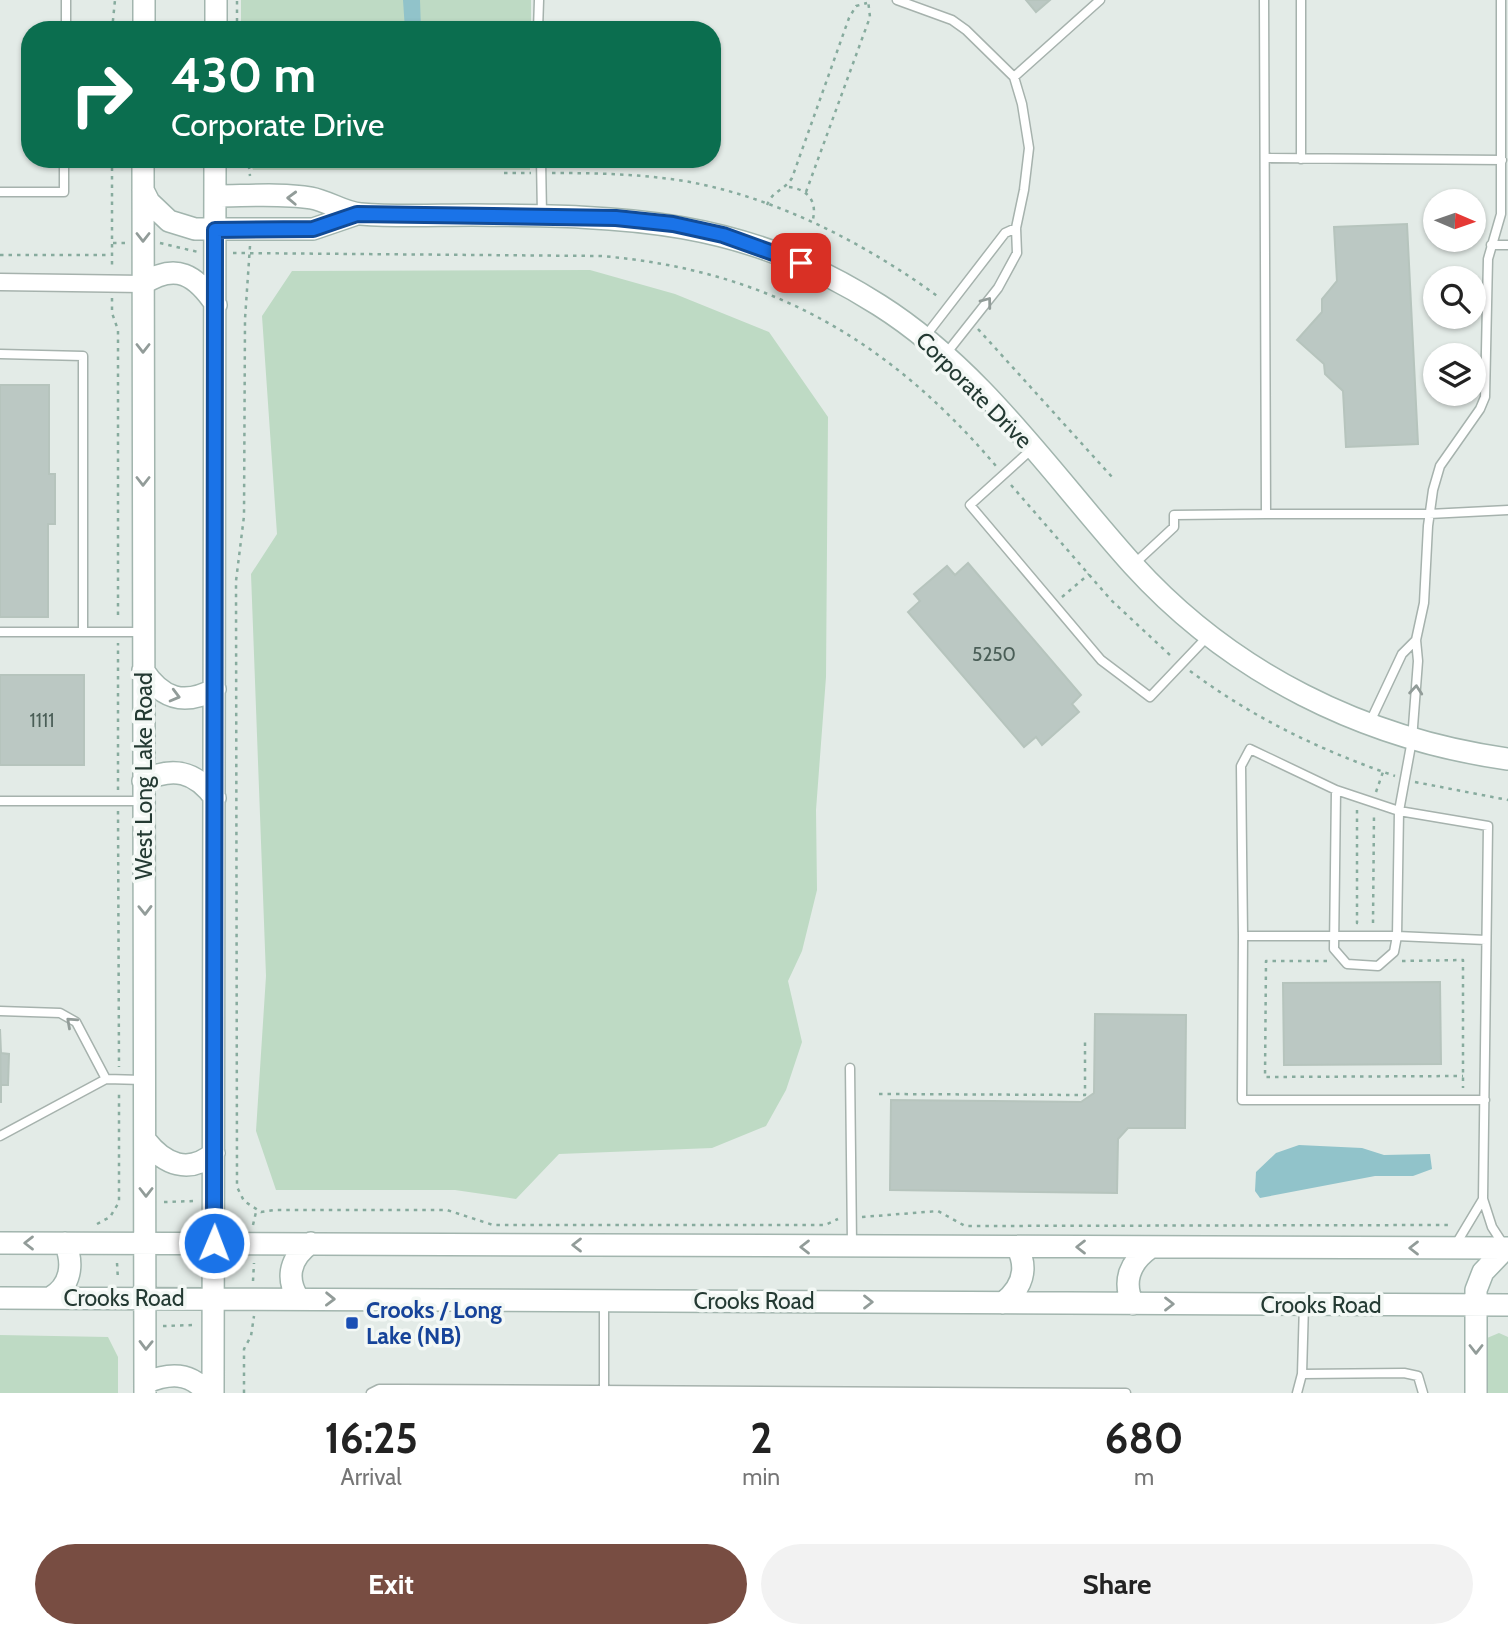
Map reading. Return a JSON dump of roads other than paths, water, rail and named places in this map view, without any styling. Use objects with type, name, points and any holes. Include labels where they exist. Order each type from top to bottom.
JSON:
[{"type":"main road","points":[[144,0],[144,21]]},
{"type":"main road","points":[[216,0],[216,21]]},
{"type":"main road","name":"West Long Lake Road","points":[[143,168],[145,1388]]},
{"type":"main road","points":[[213,1393],[215,168]]},
{"type":"main road","name":"Corporate Drive","points":[[143,190],[149,202],[169,221],[195,229],[313,229],[357,214]]},
{"type":"main road","name":"Corporate Drive","points":[[215,196],[311,198],[357,214],[542,215],[653,221],[750,243],[825,274],[877,303],[945,355],[1033,448],[1133,565],[1170,602],[1209,635],[1286,686],[1369,725],[1412,740],[1508,758]]},
{"type":"main road","points":[[143,284],[165,272],[185,274],[207,291],[216,305]]},
{"type":"main road","points":[[143,670],[152,684],[174,699],[196,698],[215,689]]},
{"type":"main road","points":[[143,791],[164,772],[186,773],[206,785],[215,799]]},
{"type":"main road","points":[[146,1141],[155,1153],[177,1165],[198,1164],[214,1153]]},
{"type":"main road","points":[[50,1298],[59,1293],[69,1273],[70,1261],[65,1242]]},
{"type":"main road","points":[[0,1243],[1507,1248]]},
{"type":"main road","points":[[298,1298],[290,1282],[292,1265],[311,1243]]},
{"type":"main road","points":[[1003,1303],[1018,1289],[1024,1272],[1017,1247]]},
{"type":"main road","points":[[1133,1304],[1128,1289],[1129,1274],[1138,1257],[1150,1248]]},
{"type":"main road","points":[[1476,1393],[1476,1290],[1483,1272],[1507,1248]]},
{"type":"main road","name":"Crooks Road","points":[[0,1298],[1508,1305]]},
{"type":"main road","points":[[145,1388],[161,1377],[179,1375],[195,1381],[207,1393]]},
{"type":"street","points":[[0,282],[143,284]]},
{"type":"lane","points":[[66,0],[66,21]]},
{"type":"lane","points":[[538,21],[539,0]]},
{"type":"lane","points":[[897,0],[959,25],[1014,78],[1023,104],[1029,148],[1016,228],[1017,253],[1008,272],[945,355]]},
{"type":"lane","points":[[1014,78],[1100,0]]},
{"type":"lane","points":[[1264,0],[1266,513]]},
{"type":"lane","points":[[1301,0],[1301,159]]},
{"type":"lane","points":[[1335,790],[1334,949],[1341,960],[1354,966],[1383,964],[1389,959],[1397,936],[1399,811],[1412,740],[1419,662],[1416,640],[1424,603],[1429,514],[1440,467],[1480,409],[1485,397],[1488,259],[1501,214],[1501,0]]},
{"type":"lane","points":[[1265,158],[1502,160]]},
{"type":"lane","points":[[0,192],[64,192],[64,168]]},
{"type":"lane","points":[[541,168],[542,215]]},
{"type":"lane","points":[[924,338],[1005,233],[1016,228]]},
{"type":"lane","points":[[1492,245],[1508,245]]},
{"type":"lane","points":[[0,354],[83,356],[83,632]]},
{"type":"lane","points":[[1033,448],[970,505],[1101,660],[1150,697],[1209,635]]},
{"type":"lane","points":[[1133,565],[1174,527],[1174,515],[1429,514],[1508,510]]},
{"type":"lane","points":[[0,632],[143,632]]},
{"type":"lane","points":[[1369,725],[1402,654],[1416,640]]},
{"type":"lane","points":[[1485,1100],[1242,1100],[1241,766],[1250,750],[1335,790],[1399,811],[1488,826],[1485,1100],[1483,1199],[1492,1227],[1507,1248]]},
{"type":"lane","points":[[0,801],[143,791]]},
{"type":"lane","points":[[1243,936],[1397,936],[1486,940]]},
{"type":"lane","points":[[0,1011],[60,1013],[76,1022],[106,1079]]},
{"type":"lane","points":[[850,1069],[852,1247]]},
{"type":"lane","points":[[0,1136],[106,1079],[146,1080]]},
{"type":"lane","points":[[1454,1248],[1469,1227],[1483,1199]]},
{"type":"lane","points":[[604,1300],[604,1392]]},
{"type":"lane","points":[[1297,1393],[1302,1374],[1304,1304]]},
{"type":"lane","points":[[1302,1374],[1404,1373],[1418,1376],[1423,1393]]},
{"type":"lane","points":[[371,1393],[379,1390],[1126,1393]]},
{"type":"water","points":[[403,0],[420,0],[421,21],[404,21]]},
{"type":"water","points":[[1299,1145],[1362,1148],[1384,1155],[1430,1154],[1432,1169],[1413,1176],[1375,1176],[1260,1198],[1255,1191],[1256,1172],[1276,1153]]},
{"type":"place","name":"Crooks / Long Lake (NB)","points":[[352,1323]]}]
